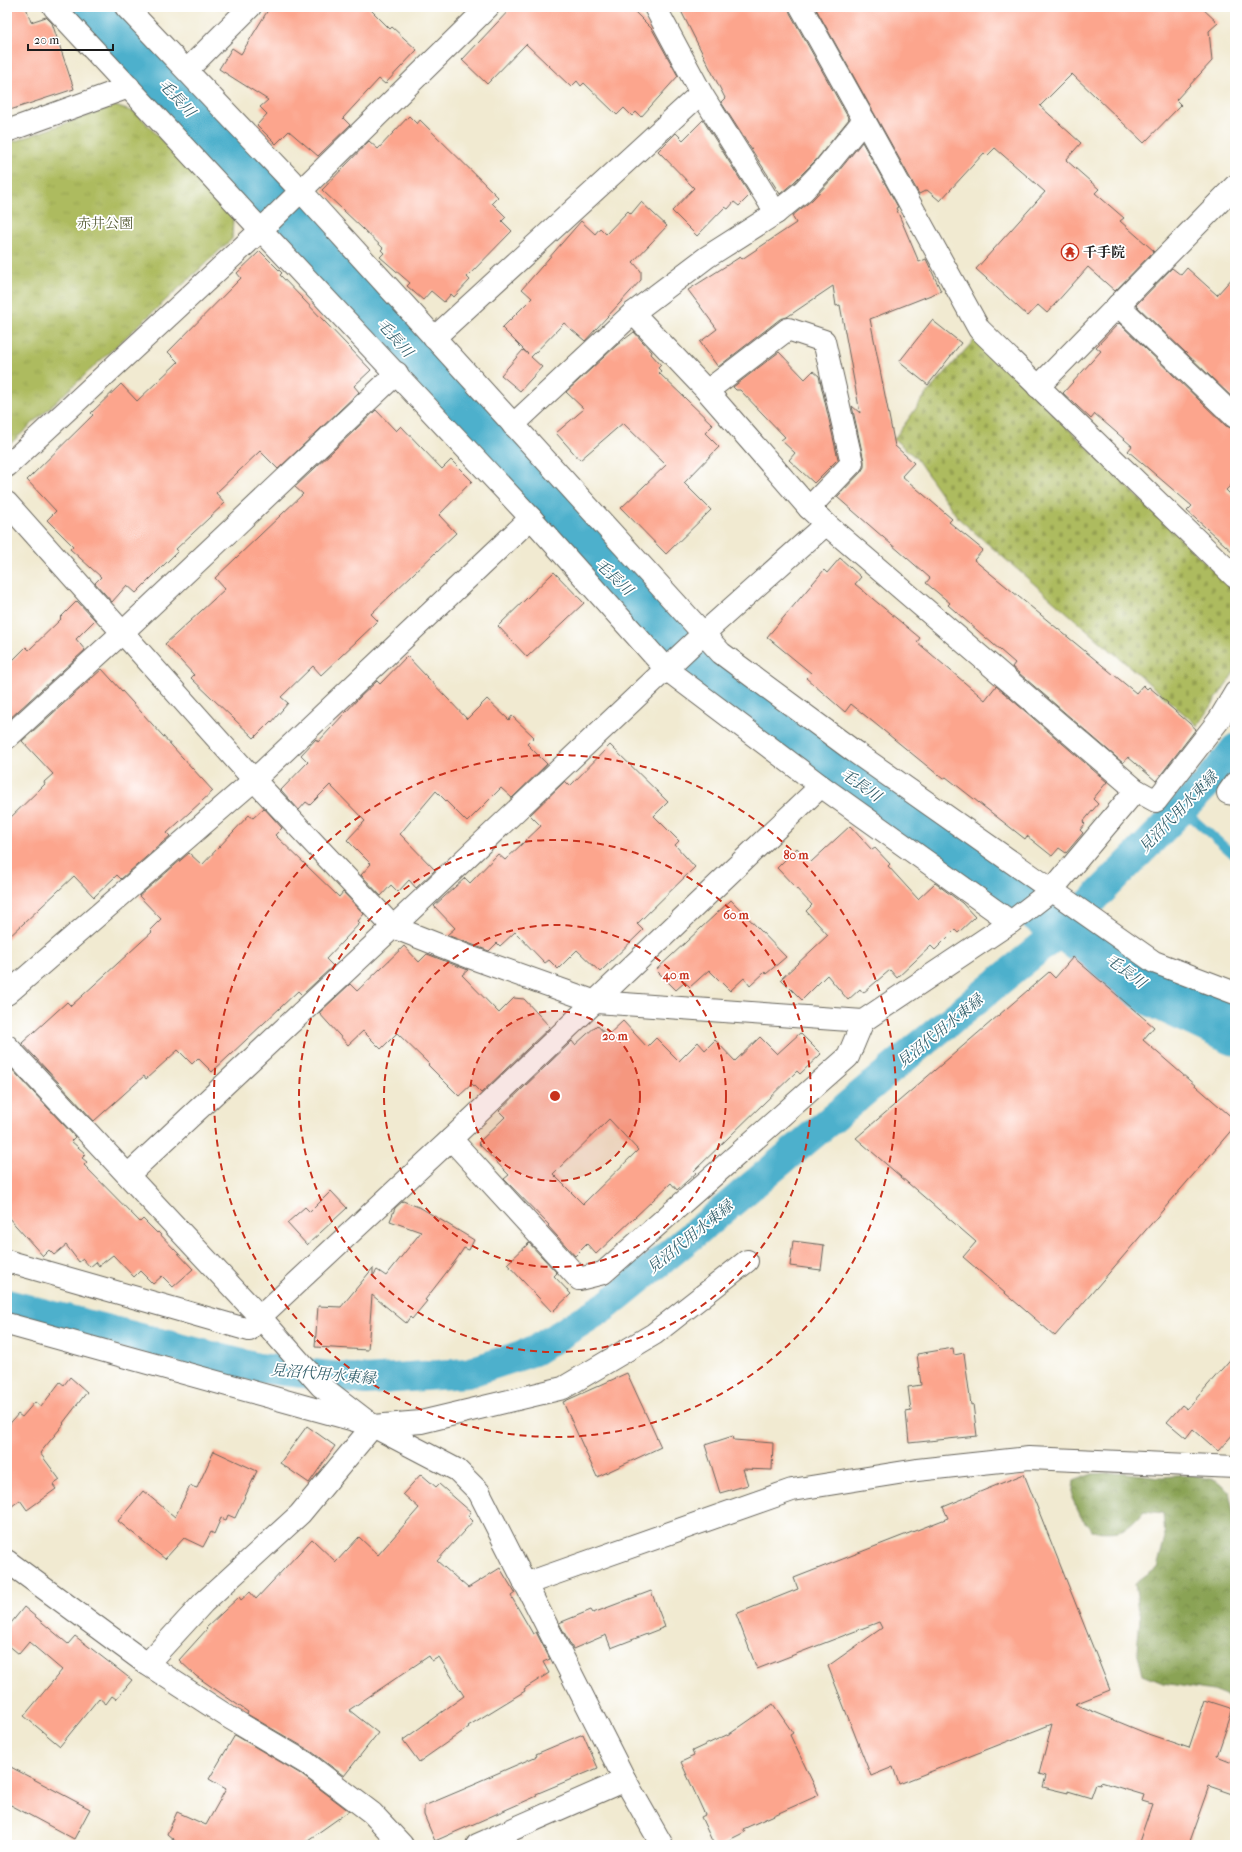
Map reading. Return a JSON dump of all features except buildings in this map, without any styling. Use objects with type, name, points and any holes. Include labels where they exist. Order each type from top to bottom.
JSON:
[{"type":"street","points":[[54,7],[260,230],[531,518],[666,669],[821,786],[1011,922]]},
{"type":"street","points":[[126,7],[301,191],[720,653],[829,734],[1154,962],[1235,993]]},
{"type":"street","points":[[187,70],[250,7]]},
{"type":"street","points":[[7,466],[301,191],[488,7]]},
{"type":"street","points":[[655,7],[701,93],[776,212]]},
{"type":"street","points":[[801,7],[979,329],[1235,577]]},
{"type":"street","points":[[7,131],[129,87]]},
{"type":"street","points":[[434,338],[701,93]]},
{"type":"street","points":[[513,425],[633,313],[707,257],[776,212],[803,191],[821,172],[864,120]]},
{"type":"street","points":[[1038,387],[1235,186]]},
{"type":"street","points":[[1118,306],[1235,417]]},
{"type":"street","points":[[633,313],[707,392],[809,508],[1136,790],[1156,801],[1219,720],[1235,693]]},
{"type":"street","points":[[707,392],[788,329],[824,341],[852,463],[809,508]]},
{"type":"street","points":[[7,738],[122,633],[397,374]]},
{"type":"street","points":[[7,503],[254,780],[393,927],[472,958],[596,1002],[863,1021]]},
{"type":"street","points":[[7,994],[254,780],[531,518]]},
{"type":"street","points":[[128,1175],[703,634],[826,524]]},
{"type":"street","points":[[1235,783],[1228,793],[1235,794]]},
{"type":"street","points":[[7,1260],[249,1330],[260,1317],[596,1002],[821,786]]},
{"type":"street","points":[[451,1139],[579,1279],[603,1273],[848,1057],[863,1021],[1011,922],[1051,891],[1136,790]]},
{"type":"street","points":[[7,1046],[260,1317],[321,1386],[373,1426],[457,1470],[479,1492],[495,1520],[525,1584],[625,1780],[662,1845]]},
{"type":"street","points":[[7,1324],[373,1426],[421,1422],[563,1388],[654,1334],[747,1262]]},
{"type":"street","points":[[147,1664],[203,1603],[300,1514],[373,1426]]},
{"type":"street","points":[[525,1584],[792,1490],[807,1487],[917,1470],[1030,1458],[1235,1467]]},
{"type":"street","points":[[7,1561],[147,1664],[230,1718],[306,1763],[372,1813],[402,1845]]},
{"type":"street","points":[[477,1845],[625,1780]]},
{"type":"green space","name":"赤井公園","points":[[115,106],[137,113],[233,219],[232,239],[7,447],[7,144]]},
{"type":"green space","points":[[977,337],[1235,592],[1235,671],[1198,726],[958,518],[916,458],[894,439],[927,393]]},
{"type":"green space","points":[[1119,1472],[1160,1477],[1193,1475],[1216,1480],[1229,1491],[1235,1523],[1235,1700],[1213,1691],[1163,1683],[1143,1675],[1137,1651],[1140,1618],[1135,1584],[1157,1568],[1165,1537],[1163,1513],[1144,1511],[1127,1528],[1109,1532],[1092,1531],[1081,1517],[1072,1498],[1074,1481],[1092,1474]]},
{"type":"waterway","name":"毛長川","points":[[93,7],[280,209],[597,562],[653,613],[705,665],[773,723],[1067,926],[1155,992],[1235,1030]]},
{"type":"waterway","name":"見沼代用水東縁","points":[[7,1304],[258,1368],[366,1380],[467,1373],[534,1351],[606,1306],[913,1051],[1067,926],[1206,785],[1235,749]]},
{"type":"waterway","points":[[1182,809],[1235,856]]},
{"type":"place","name":"千手院","points":[[1070,252]]}]
